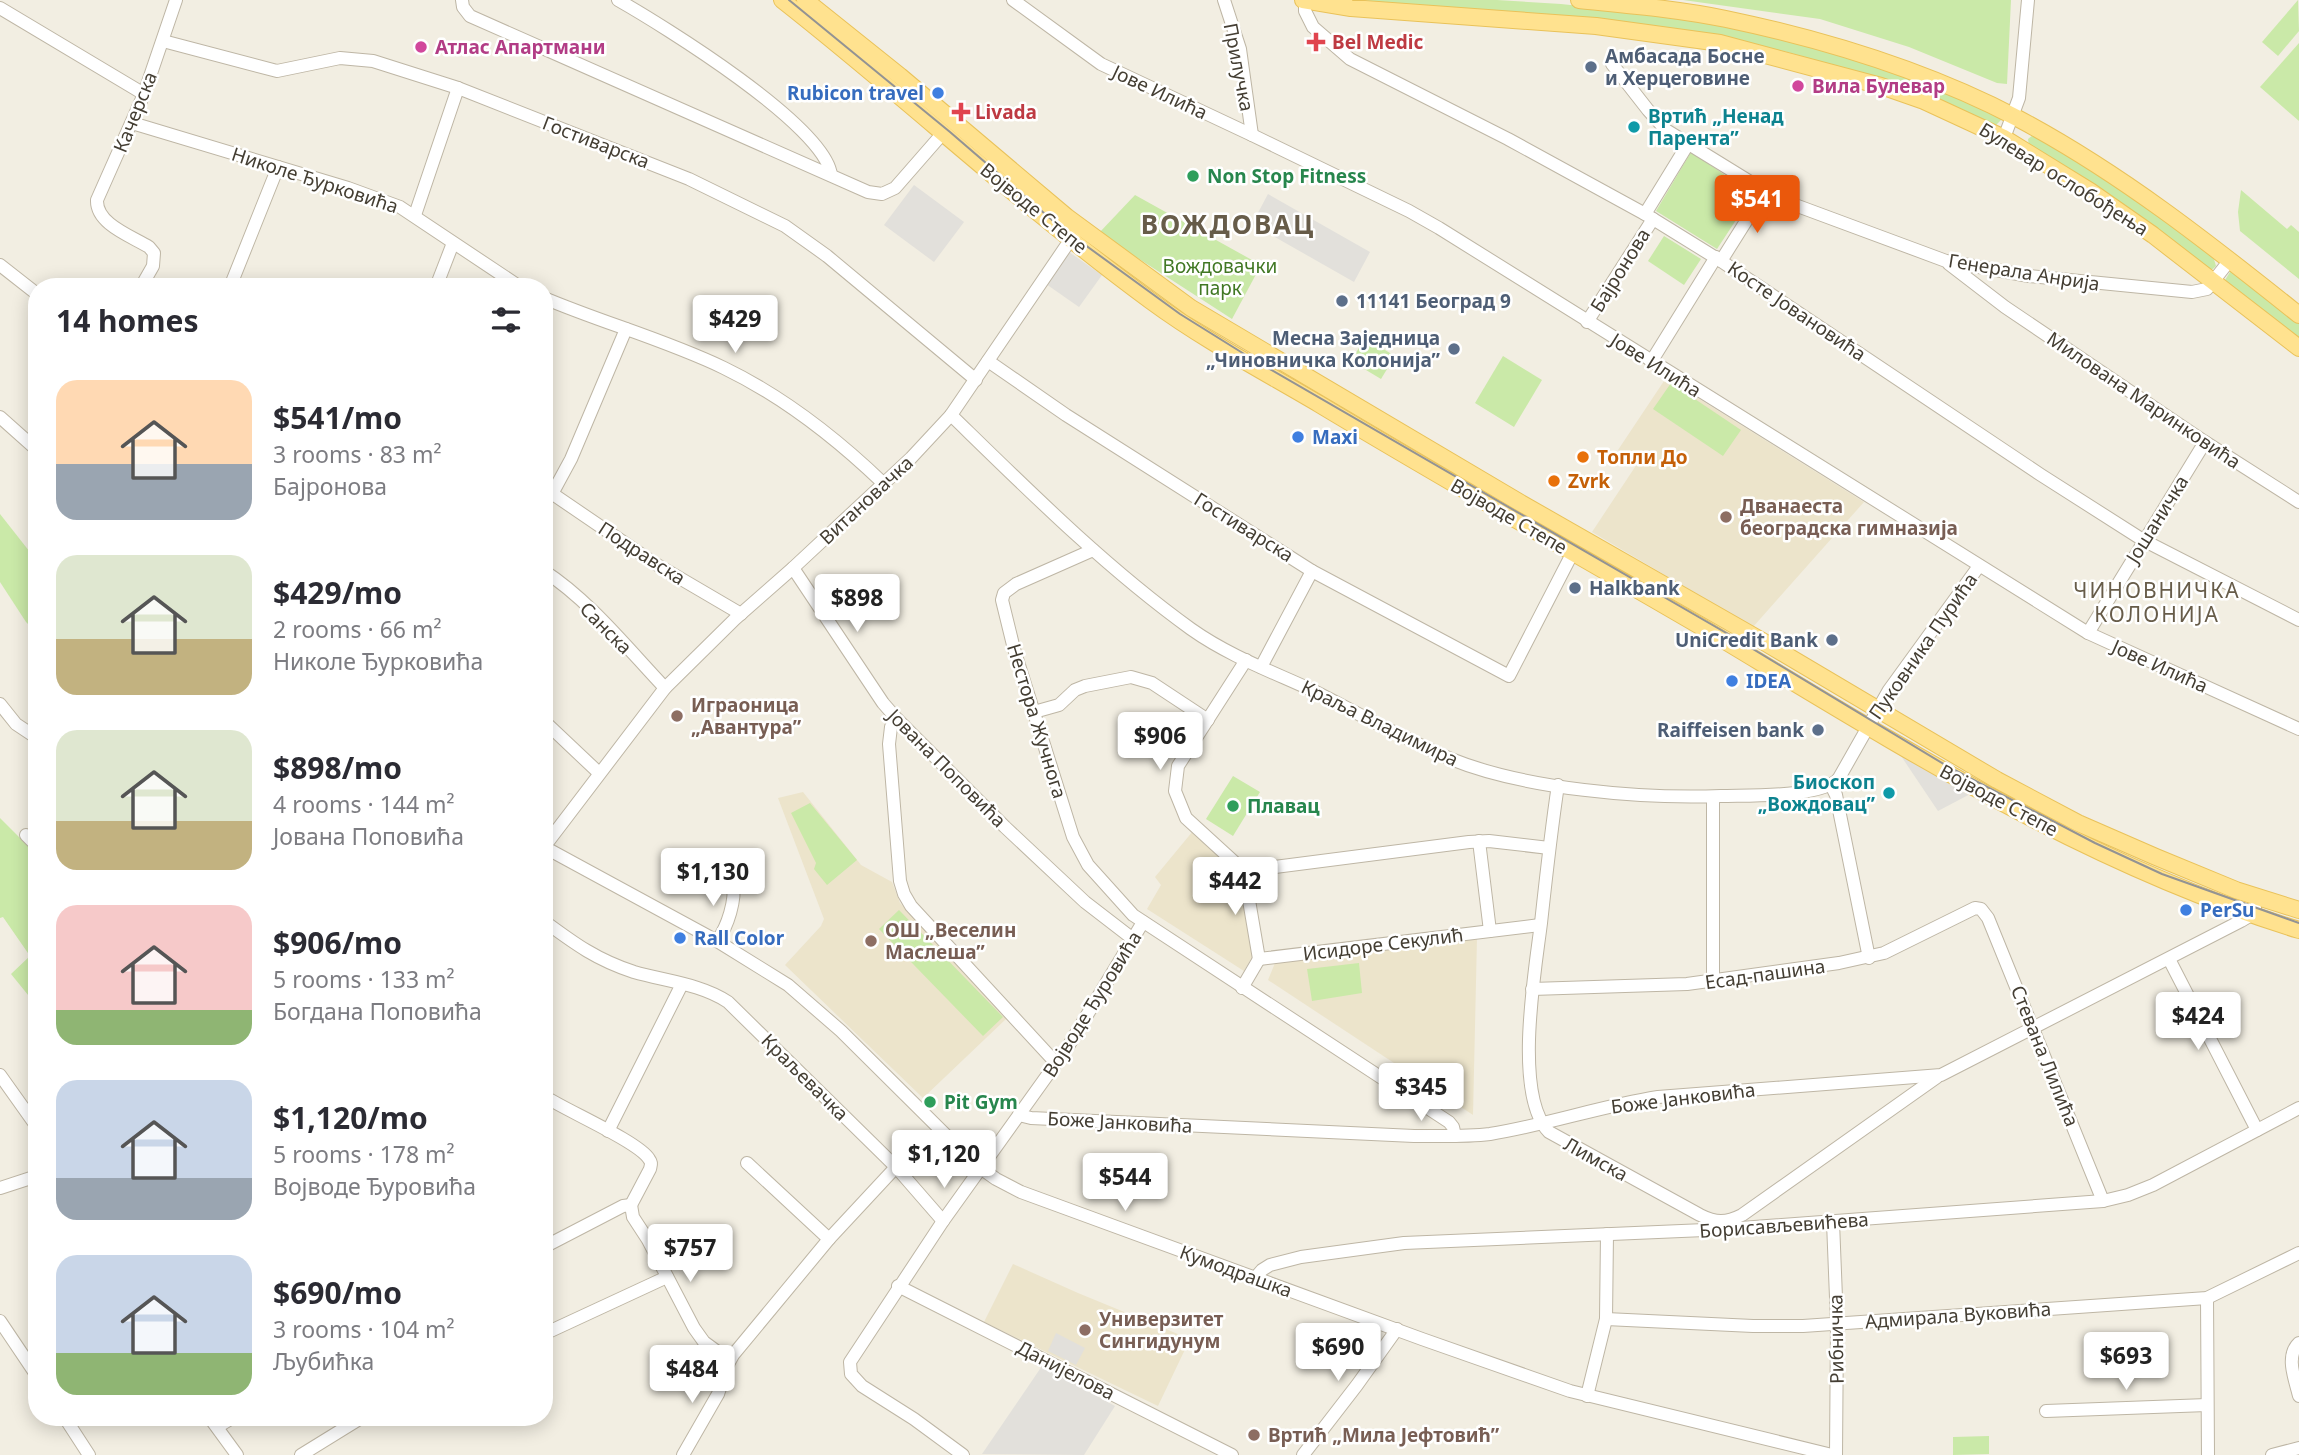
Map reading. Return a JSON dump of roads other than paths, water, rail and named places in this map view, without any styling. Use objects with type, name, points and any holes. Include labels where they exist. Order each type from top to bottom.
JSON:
[{"type":"main road","name":"Војводе Степе","points":[[782,0],[943,133],[1075,233],[1191,308],[1997,780],[2078,823],[2155,858],[2259,898],[2299,910]]},
{"type":"main road","name":"Војводе Степе","points":[[805,0],[900,76],[1152,302],[1198,332],[1867,727],[2010,807],[2138,870],[2251,915],[2299,930]]},
{"type":"main road","name":"Булевар ослобођења","points":[[1304,0],[1351,8],[1596,26],[1720,43],[1924,101],[2004,138],[2123,213],[2299,348]]},
{"type":"main road","name":"Булевар ослобођења","points":[[1579,0],[1647,7],[1776,30],[1902,68],[2013,116],[2143,195],[2299,315]]},
{"type":"street","name":"Качерска","points":[[146,278],[153,266],[154,253],[149,247],[105,221],[97,210],[97,200],[144,94],[176,0]]},
{"type":"street","points":[[462,0],[463,7],[470,16],[868,192],[887,193],[895,188],[943,133]]},
{"type":"street","points":[[618,0],[731,72],[780,110],[825,158],[831,175]]},
{"type":"street","name":"Јове Илића","points":[[1013,0],[1101,64],[1409,211],[2088,633],[2299,729]]},
{"type":"street","name":"Прилучка","points":[[1224,0],[1240,49],[1252,135]]},
{"type":"street","name":"Косте Јовановића","points":[[1304,0],[1305,12],[1313,27],[1350,59],[1508,139],[1649,217],[1718,259],[2143,540],[2299,620]]},
{"type":"street","points":[[2004,138],[2013,116],[2022,75],[2028,0]]},
{"type":"street","points":[[0,8],[144,94]]},
{"type":"street","name":"Гостиварска","points":[[163,41],[277,71],[340,58],[365,60],[457,88],[689,179],[785,226],[827,256],[976,380]]},
{"type":"street","name":"Генерала Анрија","points":[[1612,64],[1658,121],[1688,144],[1765,191],[1795,205],[1946,261],[2003,272],[2175,292],[2202,291],[2214,281]]},
{"type":"street","points":[[415,215],[457,88]]},
{"type":"street","name":"Николе Ђурковића","points":[[132,122],[383,200],[415,215],[506,278]]},
{"type":"street","name":"Бајронова","points":[[1587,322],[1649,217],[1688,144]]},
{"type":"street","points":[[234,278],[278,167]]},
{"type":"street","points":[[1651,362],[1765,191]]},
{"type":"street","name":"Витановачка","points":[[553,835],[665,688],[921,447],[951,415],[1075,233]]},
{"type":"street","points":[[439,278],[453,243]]},
{"type":"street","points":[[2214,281],[2230,260]]},
{"type":"street","name":"Милована Маринковића","points":[[1946,261],[1992,296],[2204,442],[2299,502]]},
{"type":"street","points":[[0,265],[28,287]]},
{"type":"street","points":[[1992,296],[1993,281],[2003,272]]},
{"type":"street","points":[[553,301],[706,360],[753,383],[825,430],[883,483]]},
{"type":"street","points":[[553,484],[571,459],[626,329]]},
{"type":"street","name":"Гостиварска","points":[[988,361],[1066,415],[1312,570],[1509,676],[1573,552]]},
{"type":"street","name":"Краља Владимира","points":[[951,415],[1093,550],[1189,627],[1245,660],[1452,760],[1485,771],[1558,785],[1646,795],[1713,797],[1794,793],[1820,790],[1835,781]]},
{"type":"street","points":[[0,417],[28,442]]},
{"type":"street","name":"Јошаничка","points":[[2088,633],[2204,442]]},
{"type":"street","name":"Подравска","points":[[553,494],[654,564],[741,614]]},
{"type":"street","name":"Нестора Жучнога","points":[[1093,550],[1016,583],[1006,590],[1003,596],[1014,649],[1073,837],[1079,850],[1107,888],[1143,922]]},
{"type":"street","name":"Пуковника Пурића","points":[[1867,727],[1979,566]]},
{"type":"street","name":"Јована Поповића","points":[[793,568],[883,703],[897,719],[1084,902],[1133,939]]},
{"type":"street","points":[[1261,667],[1312,570]]},
{"type":"street","name":"Санска","points":[[553,578],[598,618],[665,688]]},
{"type":"street","points":[[1242,988],[1259,958],[1244,871],[1186,818],[1175,791],[1175,781],[1178,766],[1245,660]]},
{"type":"street","points":[[1034,712],[1059,705],[1071,693],[1085,686],[1131,677],[1152,684],[1208,720]]},
{"type":"street","points":[[0,704],[16,724],[28,732]]},
{"type":"street","points":[[897,719],[891,727],[889,744],[900,881],[904,894],[911,906],[1056,1063]]},
{"type":"street","points":[[1867,727],[1835,781],[1869,958]]},
{"type":"street","points":[[553,730],[599,774]]},
{"type":"street","points":[[1542,1123],[1533,1094],[1530,1070],[1532,989],[1558,785]]},
{"type":"street","points":[[1713,797],[1713,981]]},
{"type":"street","points":[[1244,871],[1479,841],[1549,848]]},
{"type":"street","points":[[1479,841],[1490,931]]},
{"type":"street","name":"Кумодрашка","points":[[553,852],[778,977],[817,1009],[980,1167],[1021,1192],[1522,1375],[1587,1396],[1834,1455]]},
{"type":"street","points":[[717,941],[732,906],[733,882]]},
{"type":"street","points":[[2251,915],[2259,898]]},
{"type":"street","name":"Есад-пашина","points":[[1532,989],[1713,981],[1869,958],[1899,947],[1975,908],[1985,912]]},
{"type":"street","name":"Стевана Лилића","points":[[1985,912],[2103,1201]]},
{"type":"street","name":"Боже Јанковића","points":[[1019,1115],[1031,1118],[1455,1136],[1491,1133],[1658,1097],[1941,1074],[2251,915]]},
{"type":"street","points":[[1143,922],[1439,1115],[1452,1125],[1455,1136]]},
{"type":"street","name":"Војводе Ђуровића","points":[[963,1455],[862,1386],[852,1374],[850,1362],[898,1286],[1056,1063],[1143,922]]},
{"type":"street","name":"Исидоре Секулић","points":[[1259,958],[1540,925]]},
{"type":"street","name":"Краљевачка","points":[[553,928],[601,960],[719,996],[736,1008],[896,1167],[943,1221]]},
{"type":"street","points":[[2169,959],[2257,1129]]},
{"type":"street","points":[[608,1131],[682,984]]},
{"type":"street","name":"Лимска","points":[[1542,1123],[1549,1132],[1562,1140],[1700,1216],[1726,1222],[1748,1211],[1941,1074]]},
{"type":"street","points":[[0,1075],[28,1114]]},
{"type":"street","points":[[553,1101],[644,1153],[651,1163],[631,1205],[633,1217],[694,1328],[728,1364]]},
{"type":"street","name":"Борисављевићева","points":[[1255,1278],[1270,1265],[1301,1257],[1404,1243],[1756,1227],[2103,1201],[2153,1185],[2299,1108]]},
{"type":"street","points":[[747,1163],[829,1239]]},
{"type":"street","points":[[683,1455],[721,1388],[728,1364],[745,1340],[829,1239],[896,1167]]},
{"type":"street","points":[[0,1188],[28,1179]]},
{"type":"street","points":[[553,1242],[620,1207],[631,1205]]},
{"type":"street","points":[[1748,1211],[1748,1220],[1756,1227]]},
{"type":"street","points":[[1694,1230],[1700,1224],[1700,1216]]},
{"type":"street","name":"Рибничка","points":[[1833,1222],[1837,1323],[1834,1455]]},
{"type":"street","points":[[1587,1396],[1606,1319],[1607,1234]]},
{"type":"street","name":"Адмирала Вуковића","points":[[1606,1319],[1778,1326],[2207,1298],[2299,1252]]},
{"type":"street","points":[[553,1330],[667,1277]]},
{"type":"street","name":"Данијелова","points":[[898,1286],[1232,1455]]},
{"type":"street","points":[[2207,1298],[2208,1455]]},
{"type":"street","points":[[0,1321],[28,1363]]},
{"type":"street","points":[[1303,1455],[1397,1329]]},
{"type":"street","points":[[2299,1343],[2293,1350],[2292,1358],[2299,1396]]},
{"type":"street","points":[[2046,1411],[2207,1405]]},
{"type":"street","points":[[70,1426],[89,1455]]},
{"type":"street","points":[[217,1426],[237,1455]]},
{"type":"street","points":[[301,1455],[345,1426]]},
{"type":"street","points":[[2272,1455],[2299,1448]]},
{"type":"tram line","points":[[789,0],[950,132],[1059,226],[1180,314],[1249,357],[1728,634],[1947,766],[2095,843],[2162,874],[2299,923]]},
{"type":"place","name":"Bel Medic","points":[[1316,42]]},
{"type":"place","name":"Атлас Апартмани","points":[[421,47]]},
{"type":"place","name":"Амбасада Босне и Херцеговине","points":[[1591,67]]},
{"type":"place","name":"Вила Булевар","points":[[1798,86]]},
{"type":"place","name":"Rubicon travel","points":[[938,93]]},
{"type":"place","name":"Livada","points":[[961,112]]},
{"type":"place","name":"Вртић „Ненад Парента”","points":[[1634,127]]},
{"type":"place","name":"Non Stop Fitness","points":[[1193,176]]},
{"type":"place","name":"11141 Београд 9","points":[[1342,301]]},
{"type":"place","name":"Месна Заједница „Чиновничка Колонија”","points":[[1454,349]]},
{"type":"place","name":"Maxi","points":[[1298,437]]},
{"type":"place","name":"Топли До","points":[[1583,457]]},
{"type":"place","name":"Zvrk","points":[[1554,481]]},
{"type":"place","name":"Дванаеста београдска гимназија","points":[[1726,517]]},
{"type":"place","name":"Halkbank","points":[[1575,588]]},
{"type":"place","name":"UniCredit Bank","points":[[1832,640]]},
{"type":"place","name":"IDEA","points":[[1732,681]]},
{"type":"place","name":"Играоница „Авантура”","points":[[677,716]]},
{"type":"place","name":"Raiffeisen bank","points":[[1818,730]]},
{"type":"place","name":"Биоскоп „Вождовац”","points":[[1889,793]]},
{"type":"place","name":"Плавац","points":[[1233,806]]},
{"type":"place","name":"PerSu","points":[[2186,910]]},
{"type":"place","name":"Rall Color","points":[[680,938]]},
{"type":"place","name":"ОШ „Веселин Маслеша”","points":[[871,941]]},
{"type":"place","name":"Pit Gym","points":[[930,1102]]},
{"type":"place","name":"Универзитет Сингидунум","points":[[1085,1330]]},
{"type":"place","name":"Вртић „Мила Јефтовић”","points":[[1254,1435]]},
{"type":"district","name":"ВОЖДОВАЦ","points":[[1228,224]]},
{"type":"district","name":"ЧИНОВНИЧКА КОЛОНИЈА","points":[[2157,602]]},
{"type":"park label","name":"Вождовачки парк","points":[[1220,277]]}]
